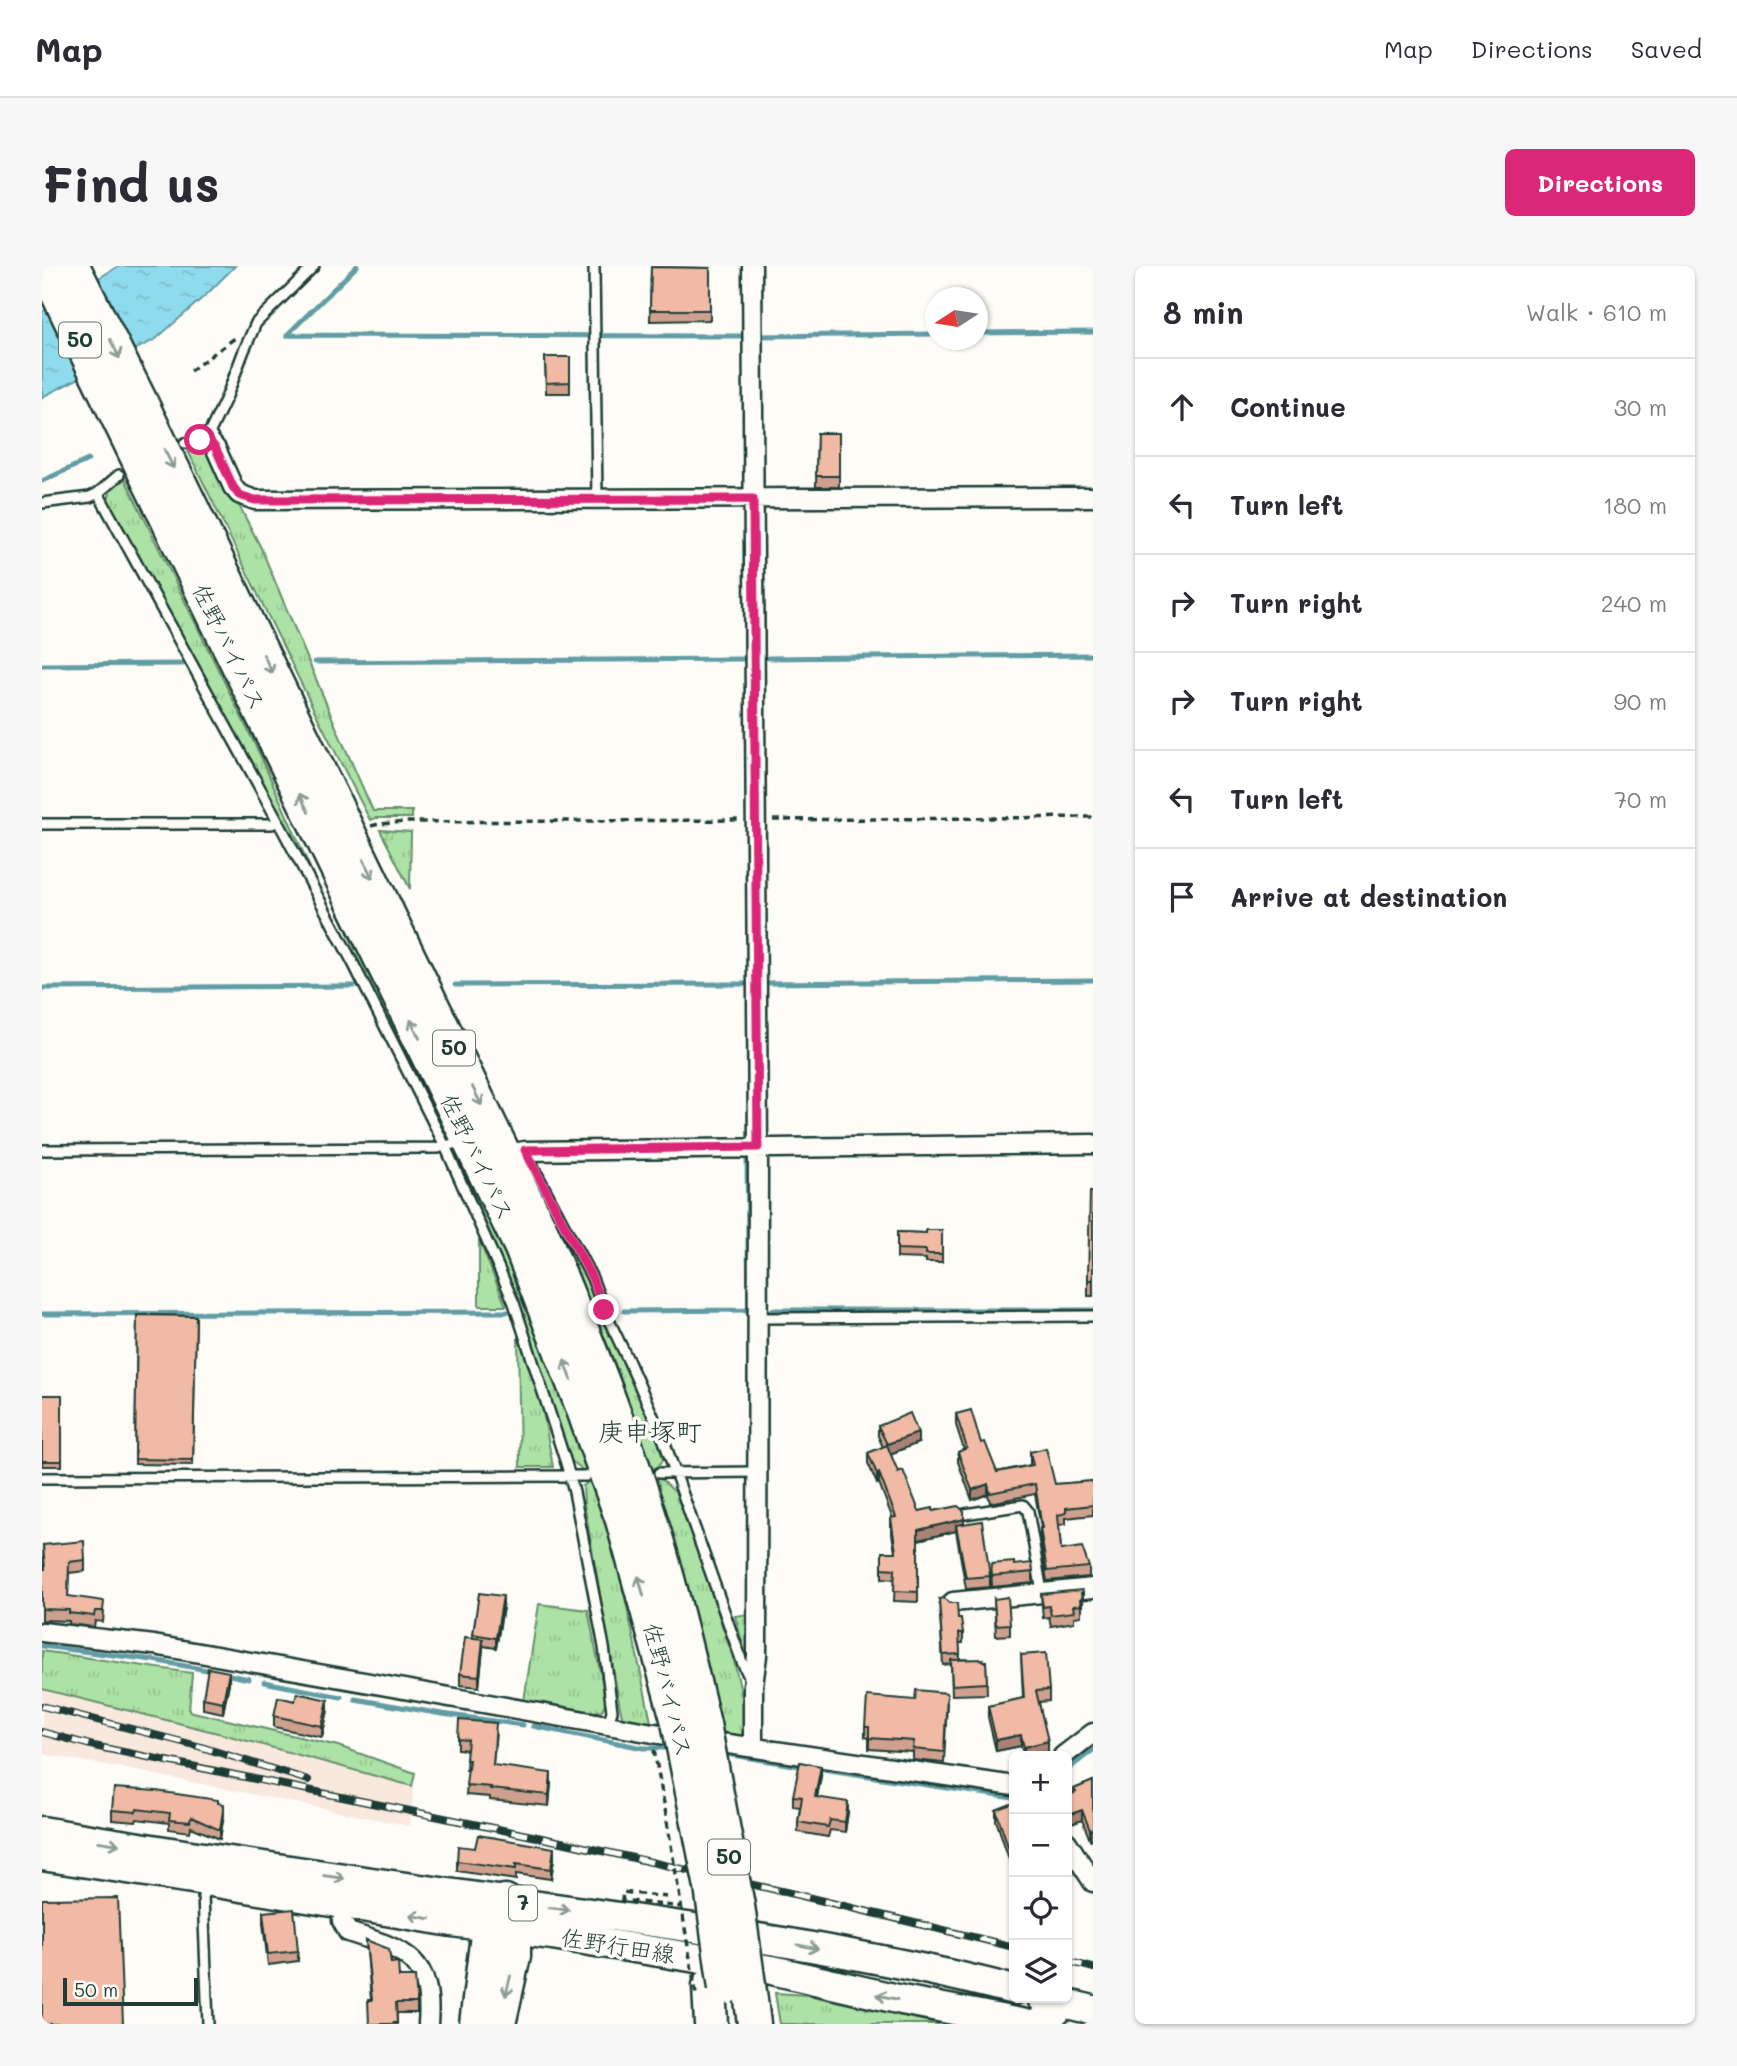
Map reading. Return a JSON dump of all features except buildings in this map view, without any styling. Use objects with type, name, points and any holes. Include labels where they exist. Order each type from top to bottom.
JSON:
[{"type":"highway","name":"佐野バイパス","points":[[54,267],[515,1152],[542,1232],[588,1340],[656,1536],[681,1628],[681,1723],[720,1806],[738,1906],[736,1996],[728,2024]]},
{"type":"highway","name":"佐野バイパス","points":[[127,404],[458,1143],[520,1248],[565,1361],[618,1509],[681,1723],[711,1887],[736,1996],[754,2024]]},
{"type":"highway","points":[[476,2024],[502,1919]]},
{"type":"highway","points":[[499,2024],[511,1972],[502,1919]]},
{"type":"highway","points":[[711,2024],[736,1996]]},
{"type":"main road","name":"佐野行田線","points":[[42,1831],[205,1870],[452,1922],[502,1919],[784,1942],[1009,1989]]},
{"type":"main road","name":"佐野行田線","points":[[42,1856],[205,1870]]},
{"type":"main road","name":"佐野行田線","points":[[502,1919],[772,1970],[902,2000],[1026,2024]]},
{"type":"main road","points":[[1052,2012],[1093,2010]]},
{"type":"street","points":[[752,266],[759,1472],[753,1747]]},
{"type":"street","points":[[207,438],[216,449],[239,495],[255,500],[1093,497]]},
{"type":"street","points":[[515,1152],[1093,1144]]},
{"type":"street","points":[[953,1602],[1093,1588]]},
{"type":"street","points":[[42,1632],[154,1645],[653,1733],[1009,1785]]},
{"type":"street","points":[[1070,1751],[1093,1733]]},
{"type":"street","points":[[1072,1850],[1093,1882]]},
{"type":"street","points":[[342,1921],[348,1933],[396,1948],[421,1969],[427,1983],[430,2003],[428,2024]]},
{"type":"lane","points":[[185,443],[207,438],[256,323],[314,266]]},
{"type":"lane","points":[[594,266],[597,499]]},
{"type":"lane","points":[[42,503],[90,498],[119,475]]},
{"type":"lane","points":[[98,493],[348,953],[458,1143],[514,1303],[569,1475],[604,1647],[612,1711],[608,1724]]},
{"type":"lane","points":[[42,824],[272,824],[278,821]]},
{"type":"lane","points":[[42,1150],[458,1143]]},
{"type":"lane","points":[[515,1152],[592,1278],[663,1438],[742,1662],[753,1685]]},
{"type":"lane","points":[[758,1318],[1093,1316]]},
{"type":"lane","points":[[659,1473],[759,1472]]},
{"type":"lane","points":[[42,1478],[586,1476]]},
{"type":"lane","points":[[965,1514],[1023,1506],[1027,1511],[1042,1592]]},
{"type":"lane","points":[[205,1870],[203,1894],[208,2024]]},
{"type":"path","points":[[190,371],[256,323]]},
{"type":"path","points":[[351,835],[379,824],[407,822],[1093,817]]},
{"type":"path","points":[[656,1759],[682,1907],[736,1996]]},
{"type":"path","points":[[667,1897],[623,1892],[622,1900],[682,1907]]},
{"type":"shaded area","points":[[42,1659],[190,1683],[189,1711],[338,1746],[415,1773],[410,1826],[42,1754]]},
{"type":"green space","points":[[203,448],[213,458],[261,548],[373,811],[412,811],[412,818],[370,820],[187,449]]},
{"type":"green space","points":[[125,479],[261,757],[326,904],[108,500],[111,488]]},
{"type":"green space","points":[[380,830],[411,832],[410,889]]},
{"type":"green space","points":[[317,863],[451,1134],[448,1136],[443,1133],[353,953],[355,949]]},
{"type":"green space","points":[[460,1161],[463,1162],[519,1286],[601,1506],[622,1583],[651,1722],[718,1727],[672,1548],[633,1415],[599,1323],[534,1176],[587,1281],[658,1440],[663,1460],[657,1468],[660,1478],[677,1494],[734,1661],[746,1726],[741,1738],[624,1722],[584,1503],[583,1486],[587,1483],[586,1479],[582,1470],[571,1461],[518,1301]]},
{"type":"green space","points":[[479,1240],[506,1306],[479,1306]]},
{"type":"green space","points":[[518,1336],[542,1406],[553,1467],[520,1467]]},
{"type":"green space","points":[[539,1604],[588,1610],[606,1702],[602,1710],[591,1713],[524,1701]]},
{"type":"green space","points":[[750,1614],[750,1653],[745,1652],[735,1616]]},
{"type":"green space","points":[[42,1651],[192,1673],[189,1711],[338,1746],[415,1773],[412,1786],[226,1735],[42,1689]]},
{"type":"green space","points":[[775,1993],[807,1995],[940,2024],[780,2024]]},
{"type":"water","points":[[119,266],[235,266],[156,339],[42,397],[42,312]]},
{"type":"waterway","points":[[287,335],[357,266]]},
{"type":"waterway","points":[[988,333],[1093,332]]},
{"type":"waterway","points":[[287,335],[925,334]]},
{"type":"waterway","points":[[42,481],[88,460]]},
{"type":"waterway","points":[[768,658],[1093,655]]},
{"type":"waterway","points":[[315,662],[743,659]]},
{"type":"waterway","points":[[42,665],[183,664]]},
{"type":"waterway","points":[[765,983],[1093,980]]},
{"type":"waterway","points":[[455,985],[747,984]]},
{"type":"waterway","points":[[42,988],[354,986]]},
{"type":"waterway","points":[[624,1311],[749,1310],[747,1161]]},
{"type":"waterway","points":[[772,1310],[1093,1310]]},
{"type":"waterway","points":[[42,1314],[507,1312]]},
{"type":"waterway","points":[[42,1646],[153,1660],[212,1671]]},
{"type":"waterway","points":[[225,1674],[249,1679]]},
{"type":"waterway","points":[[264,1682],[341,1697]]},
{"type":"waterway","points":[[355,1699],[523,1725]]},
{"type":"waterway","points":[[533,1726],[643,1748],[671,1748]]},
{"type":"waterway","points":[[1072,1766],[1093,1750]]},
{"type":"waterway","points":[[719,1753],[806,1767]]},
{"type":"waterway","points":[[816,1768],[1009,1797]]},
{"type":"railway","points":[[42,1706],[198,1746],[308,1780]]},
{"type":"railway","points":[[42,1732],[94,1746],[566,1843],[1009,1946]]},
{"type":"railway","points":[[1072,1962],[1093,1968]]},
{"type":"district","name":"庚申塚町","points":[[650,1432]]},
{"type":"route","points":[[200,440],[207,438],[216,449],[239,495],[255,500],[753,499],[758,1147],[525,1150],[592,1278],[604,1310]]}]
